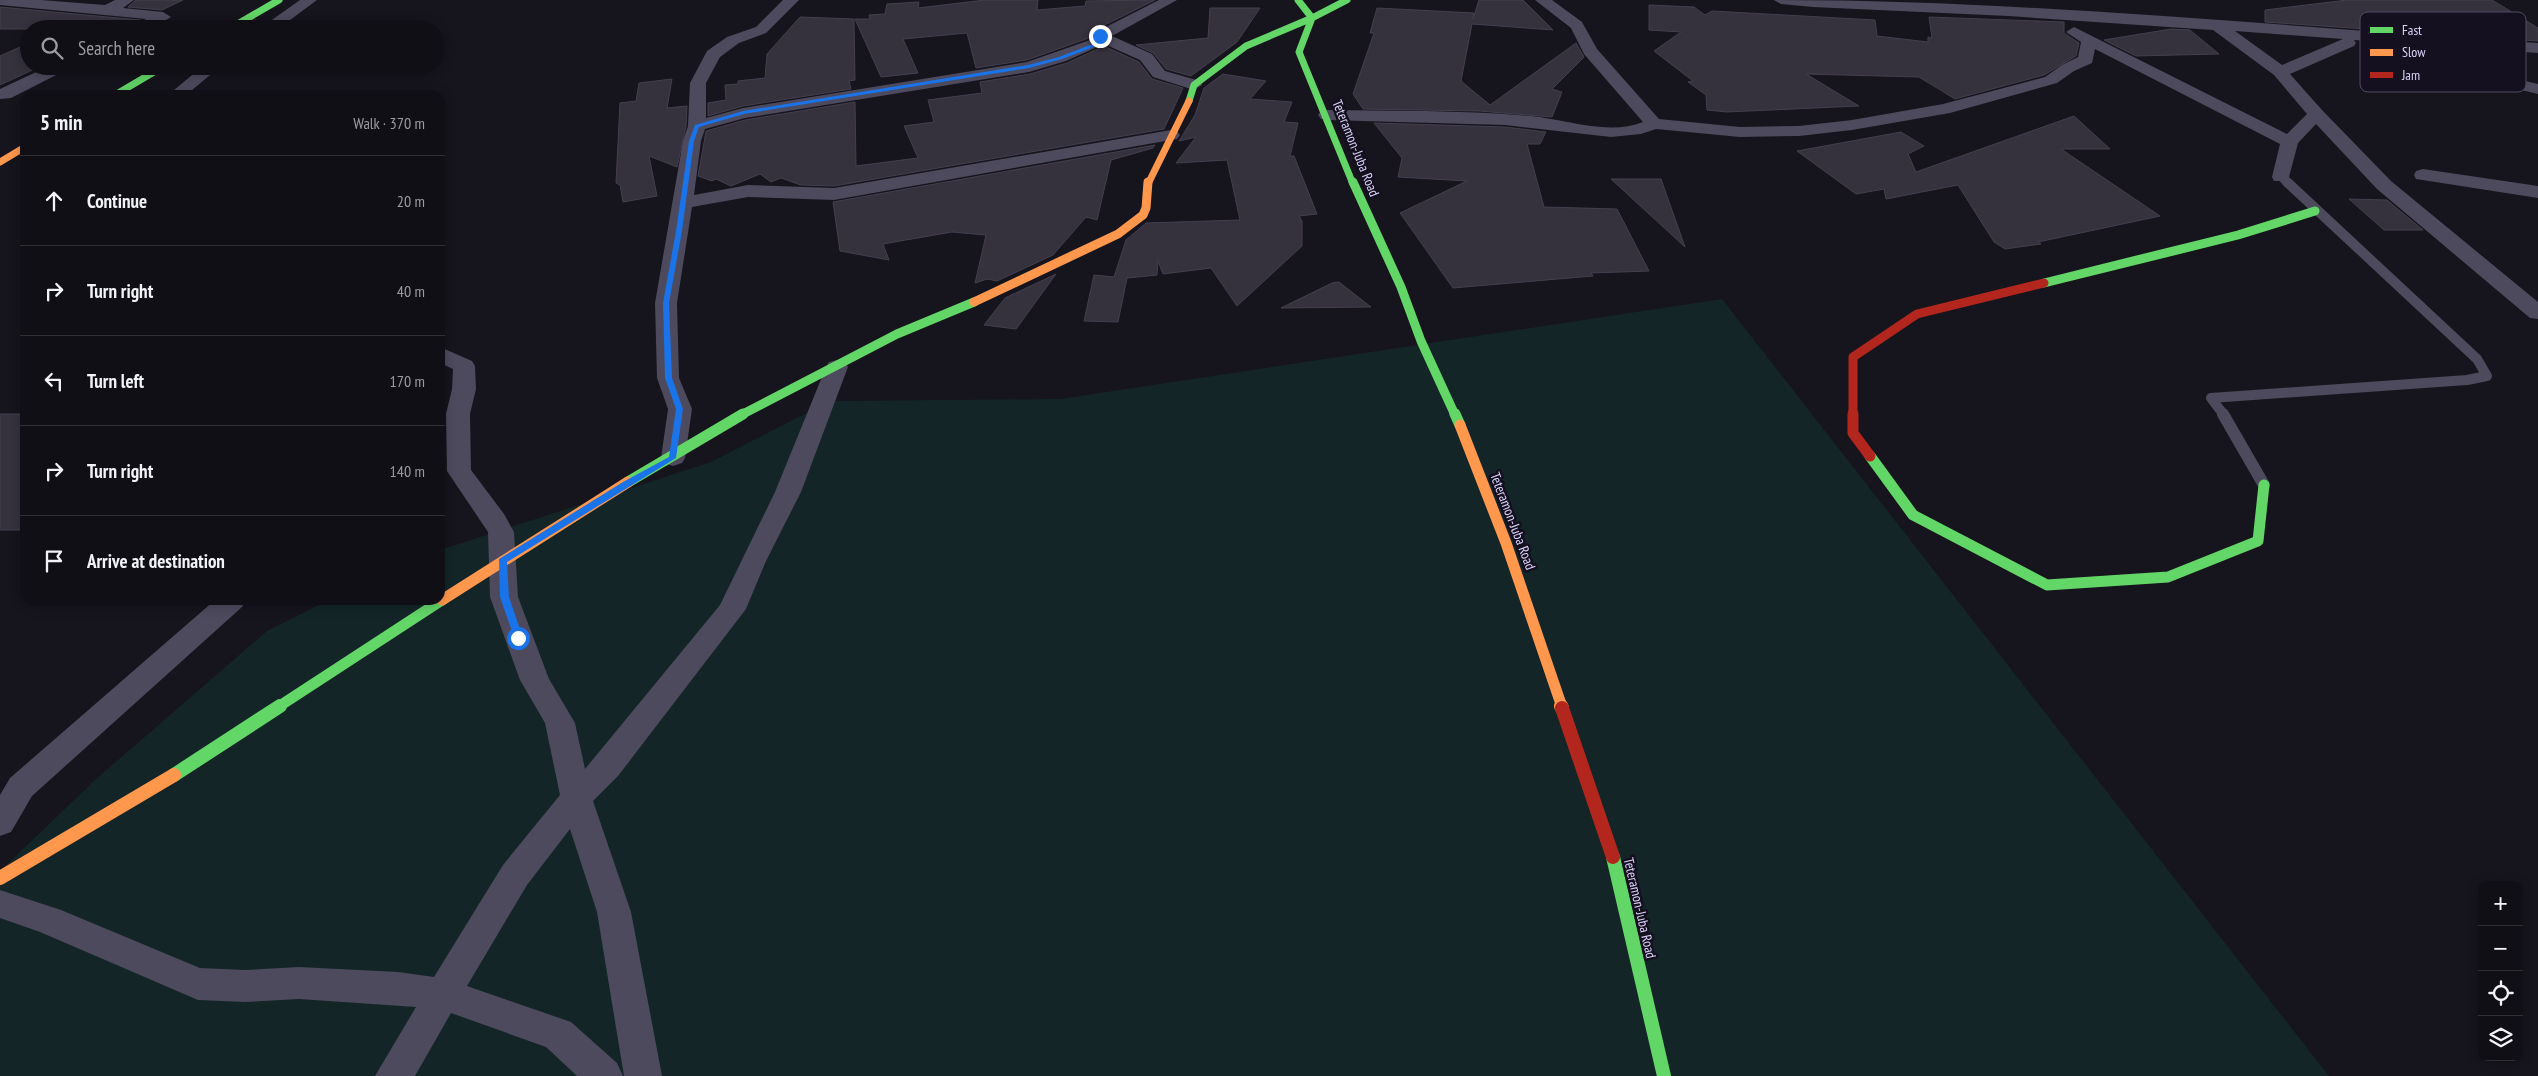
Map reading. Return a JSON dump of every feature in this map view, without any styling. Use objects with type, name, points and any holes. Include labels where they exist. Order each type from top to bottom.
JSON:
[{"type":"street","points":[[106,10],[127,0]]},
{"type":"street","points":[[245,20],[279,0]]},
{"type":"street","points":[[280,20],[310,0]]},
{"type":"street","points":[[672,458],[680,409],[668,378],[666,303],[692,141],[697,126],[698,84],[713,54],[733,40],[761,30],[792,0]]},
{"type":"street","points":[[697,126],[743,112],[1029,67],[1097,44],[1100,36],[1170,0]]},
{"type":"street","points":[[1298,0],[1312,18]]},
{"type":"street","points":[[445,599],[625,484],[672,458],[758,405],[837,367],[897,334],[958,310],[1118,234],[1135,222],[1146,208],[1147,185],[1171,135],[1184,114],[1194,85],[1246,46],[1312,18],[1347,0]]},
{"type":"street","points":[[1542,0],[1576,17],[1590,51],[1654,124]]},
{"type":"street","points":[[1781,0],[1830,4],[1859,2],[2215,25],[2360,41]]},
{"type":"street","points":[[2011,0],[2289,142]]},
{"type":"street","points":[[0,1],[163,17],[157,20]]},
{"type":"street","name":"Teteramon-Juba Road","points":[[1312,18],[1299,52],[1347,170],[1401,287],[1421,340],[1452,403],[1506,543],[1614,861],[1664,1076]]},
{"type":"street","points":[[2215,25],[2280,72],[2316,114],[2384,185],[2538,314]]},
{"type":"street","points":[[1100,36],[1132,48],[1146,57],[1159,74],[1194,85]]},
{"type":"street","points":[[1326,115],[1530,121],[1609,132],[1644,130],[1654,124],[1740,132],[1800,131],[1852,125],[1944,109],[2051,80],[2068,68],[2086,60],[2089,39]]},
{"type":"street","points":[[2280,72],[2344,40],[2360,44]]},
{"type":"street","points":[[2,95],[43,75]]},
{"type":"street","points":[[123,90],[148,75]]},
{"type":"street","points":[[182,90],[202,75]]},
{"type":"street","points":[[2281,178],[2289,142],[2316,114]]},
{"type":"street","points":[[682,204],[736,192],[756,190],[821,195],[834,194],[947,176],[1171,135]]},
{"type":"street","points":[[0,162],[20,151]]},
{"type":"street","points":[[2423,175],[2538,192]]},
{"type":"street","points":[[2264,485],[2258,541],[2168,577],[2047,586],[1914,515],[1853,432],[1853,357],[1917,314],[2238,235],[2315,211]]},
{"type":"street","points":[[445,356],[464,366],[464,389],[449,421],[459,471],[495,520],[501,532],[504,597],[535,680],[560,723],[576,798],[614,912],[643,1076]]},
{"type":"street","points":[[394,1076],[515,875],[576,798],[607,767],[732,609],[753,561],[778,516],[792,484],[837,367]]},
{"type":"street","points":[[0,823],[21,788],[226,605]]},
{"type":"street","points":[[0,878],[130,802],[250,727],[435,605]]},
{"type":"street","points":[[0,904],[49,920],[198,984],[245,986],[299,983],[398,988],[442,994],[558,1034],[604,1076]]},
{"type":"lane","points":[[2264,485],[2228,421],[2211,398],[2467,380],[2487,376],[2477,359],[2281,178]]},
{"type":"shaded area","points":[[1722,299],[2329,1076],[0,1076],[0,871],[96,779],[267,631],[318,605],[445,605],[445,548],[711,462],[830,401],[1060,399]]},
{"type":"building","points":[[136,0],[183,0],[162,10],[128,7]]},
{"type":"building","points":[[985,0],[1038,0],[1037,10],[1085,6],[1086,1],[1155,0],[1093,31],[1089,38],[1027,60],[976,68],[967,33],[903,39],[918,73],[881,77],[855,19],[870,19],[869,15],[885,14],[887,4],[919,2],[918,8]]},
{"type":"building","points":[[1479,0],[1523,0],[1553,30],[1472,24],[1461,81],[1490,105],[1576,43],[1584,57],[1552,89],[1562,92],[1552,117],[1479,111],[1363,109],[1353,94],[1374,33],[1370,33],[1377,8],[1474,13],[1473,19]]},
{"type":"building","points":[[2347,0],[2492,0],[2512,12],[2360,12],[2360,29],[2265,22],[2265,10]]},
{"type":"building","points":[[1649,5],[1694,7],[1705,15],[1712,11],[1875,20],[1877,36],[1928,42],[1928,37],[1932,38],[1929,17],[2064,22],[2064,33],[2079,43],[2076,56],[2044,75],[1955,99],[1919,77],[1806,74],[1859,106],[1727,112],[1707,110],[1706,95],[1688,82],[1693,81],[1654,51],[1681,32],[1649,30]]},
{"type":"building","points":[[0,7],[140,20],[20,20],[20,29],[0,29]]},
{"type":"building","points":[[1210,8],[1260,8],[1237,42],[1191,76],[1166,69],[1153,53],[1136,45],[1208,38]]},
{"type":"building","points":[[800,17],[854,19],[855,80],[849,81],[851,89],[743,106],[708,116],[708,103],[726,100],[725,85],[738,84],[738,81],[765,78],[767,54]]},
{"type":"building","points":[[2526,21],[2538,28],[2538,41],[2526,40]]},
{"type":"building","points":[[2171,29],[2190,30],[2219,54],[2136,56],[2104,40]]},
{"type":"building","points":[[1104,46],[1139,62],[1152,79],[1183,88],[1164,129],[834,186],[801,185],[781,178],[771,182],[760,174],[731,186],[716,179],[712,181],[698,176],[706,131],[745,120],[855,102],[856,166],[918,158],[904,126],[934,122],[928,100],[982,93],[980,82],[1030,74],[1067,63]]},
{"type":"building","points":[[20,47],[20,75],[22,75],[0,85],[0,56]]},
{"type":"building","points":[[1223,74],[1266,81],[1250,99],[1292,102],[1284,122],[1298,123],[1290,156],[1294,156],[1317,214],[1299,216],[1302,221],[1302,246],[1237,306],[1211,268],[1163,274],[1158,261],[1157,275],[1127,278],[1118,322],[1084,321],[1094,275],[1114,277],[1126,240],[1146,223],[1240,220],[1227,160],[1176,163],[1196,137],[1179,141],[1195,115],[1204,88]]},
{"type":"building","points":[[672,79],[667,108],[687,106],[686,126],[677,167],[649,156],[657,196],[623,202],[620,185],[616,183],[620,103],[636,101],[639,83]]},
{"type":"building","points":[[2074,116],[2110,149],[2061,149],[2160,216],[2038,242],[2041,244],[2005,249],[1994,242],[1958,185],[1886,199],[1884,189],[1856,194],[1797,151],[1901,132],[1924,146],[1908,154],[1916,172]]},
{"type":"building","points":[[1374,123],[1505,127],[1546,132],[1540,144],[1527,144],[1544,207],[1617,209],[1649,271],[1591,273],[1593,276],[1453,288],[1400,213],[1467,181],[1398,177],[1402,158]]},
{"type":"building","points":[[1155,145],[1153,148],[1111,160],[1097,220],[1086,217],[1053,255],[997,281],[987,279],[975,283],[986,235],[952,232],[883,244],[889,260],[840,251],[833,202]]},
{"type":"building","points":[[1611,179],[1661,179],[1685,247]]},
{"type":"building","points":[[2349,199],[2387,200],[2423,230],[2384,230]]},
{"type":"building","points":[[1056,274],[1016,329],[984,325],[1005,298]]},
{"type":"building","points":[[1339,282],[1371,307],[1281,308],[1332,283]]},
{"type":"building","points":[[0,414],[20,414],[20,530],[0,530]]},
{"type":"traffic: fast","points":[[245,20],[279,0]]},
{"type":"traffic: fast","points":[[1298,0],[1312,18],[1299,52],[1347,170],[1401,287],[1421,341],[1460,425]]},
{"type":"traffic: fast","points":[[1189,101],[1194,85],[1246,46],[1312,18],[1347,0]]},
{"type":"traffic: fast","points":[[123,90],[149,75]]},
{"type":"traffic: fast","points":[[2044,283],[2238,235],[2315,211]]},
{"type":"traffic: fast","points":[[628,482],[758,405],[837,367],[897,334],[974,302]]},
{"type":"traffic: fast","points":[[1870,456],[1913,515],[2047,585],[2168,577],[2258,541],[2264,485]]},
{"type":"traffic: fast","points":[[174,775],[434,605]]},
{"type":"traffic: fast","points":[[1613,857],[1664,1076]]},
{"type":"traffic: slow","points":[[974,302],[1118,234],[1143,215],[1146,208],[1147,185],[1189,101]]},
{"type":"traffic: slow","points":[[0,162],[20,150]]},
{"type":"traffic: slow","points":[[1460,425],[1506,543],[1562,708]]},
{"type":"traffic: slow","points":[[445,598],[628,482]]},
{"type":"traffic: slow","points":[[0,878],[174,775]]},
{"type":"traffic: jam","points":[[1870,456],[1853,433],[1853,357],[1917,314],[2044,283]]},
{"type":"traffic: jam","points":[[1562,708],[1613,857]]},
{"type":"route","points":[[518,638],[504,597],[502,561],[625,484],[672,458],[680,409],[668,378],[666,303],[692,141],[697,126],[743,112],[1029,67],[1097,44],[1100,36]]}]
